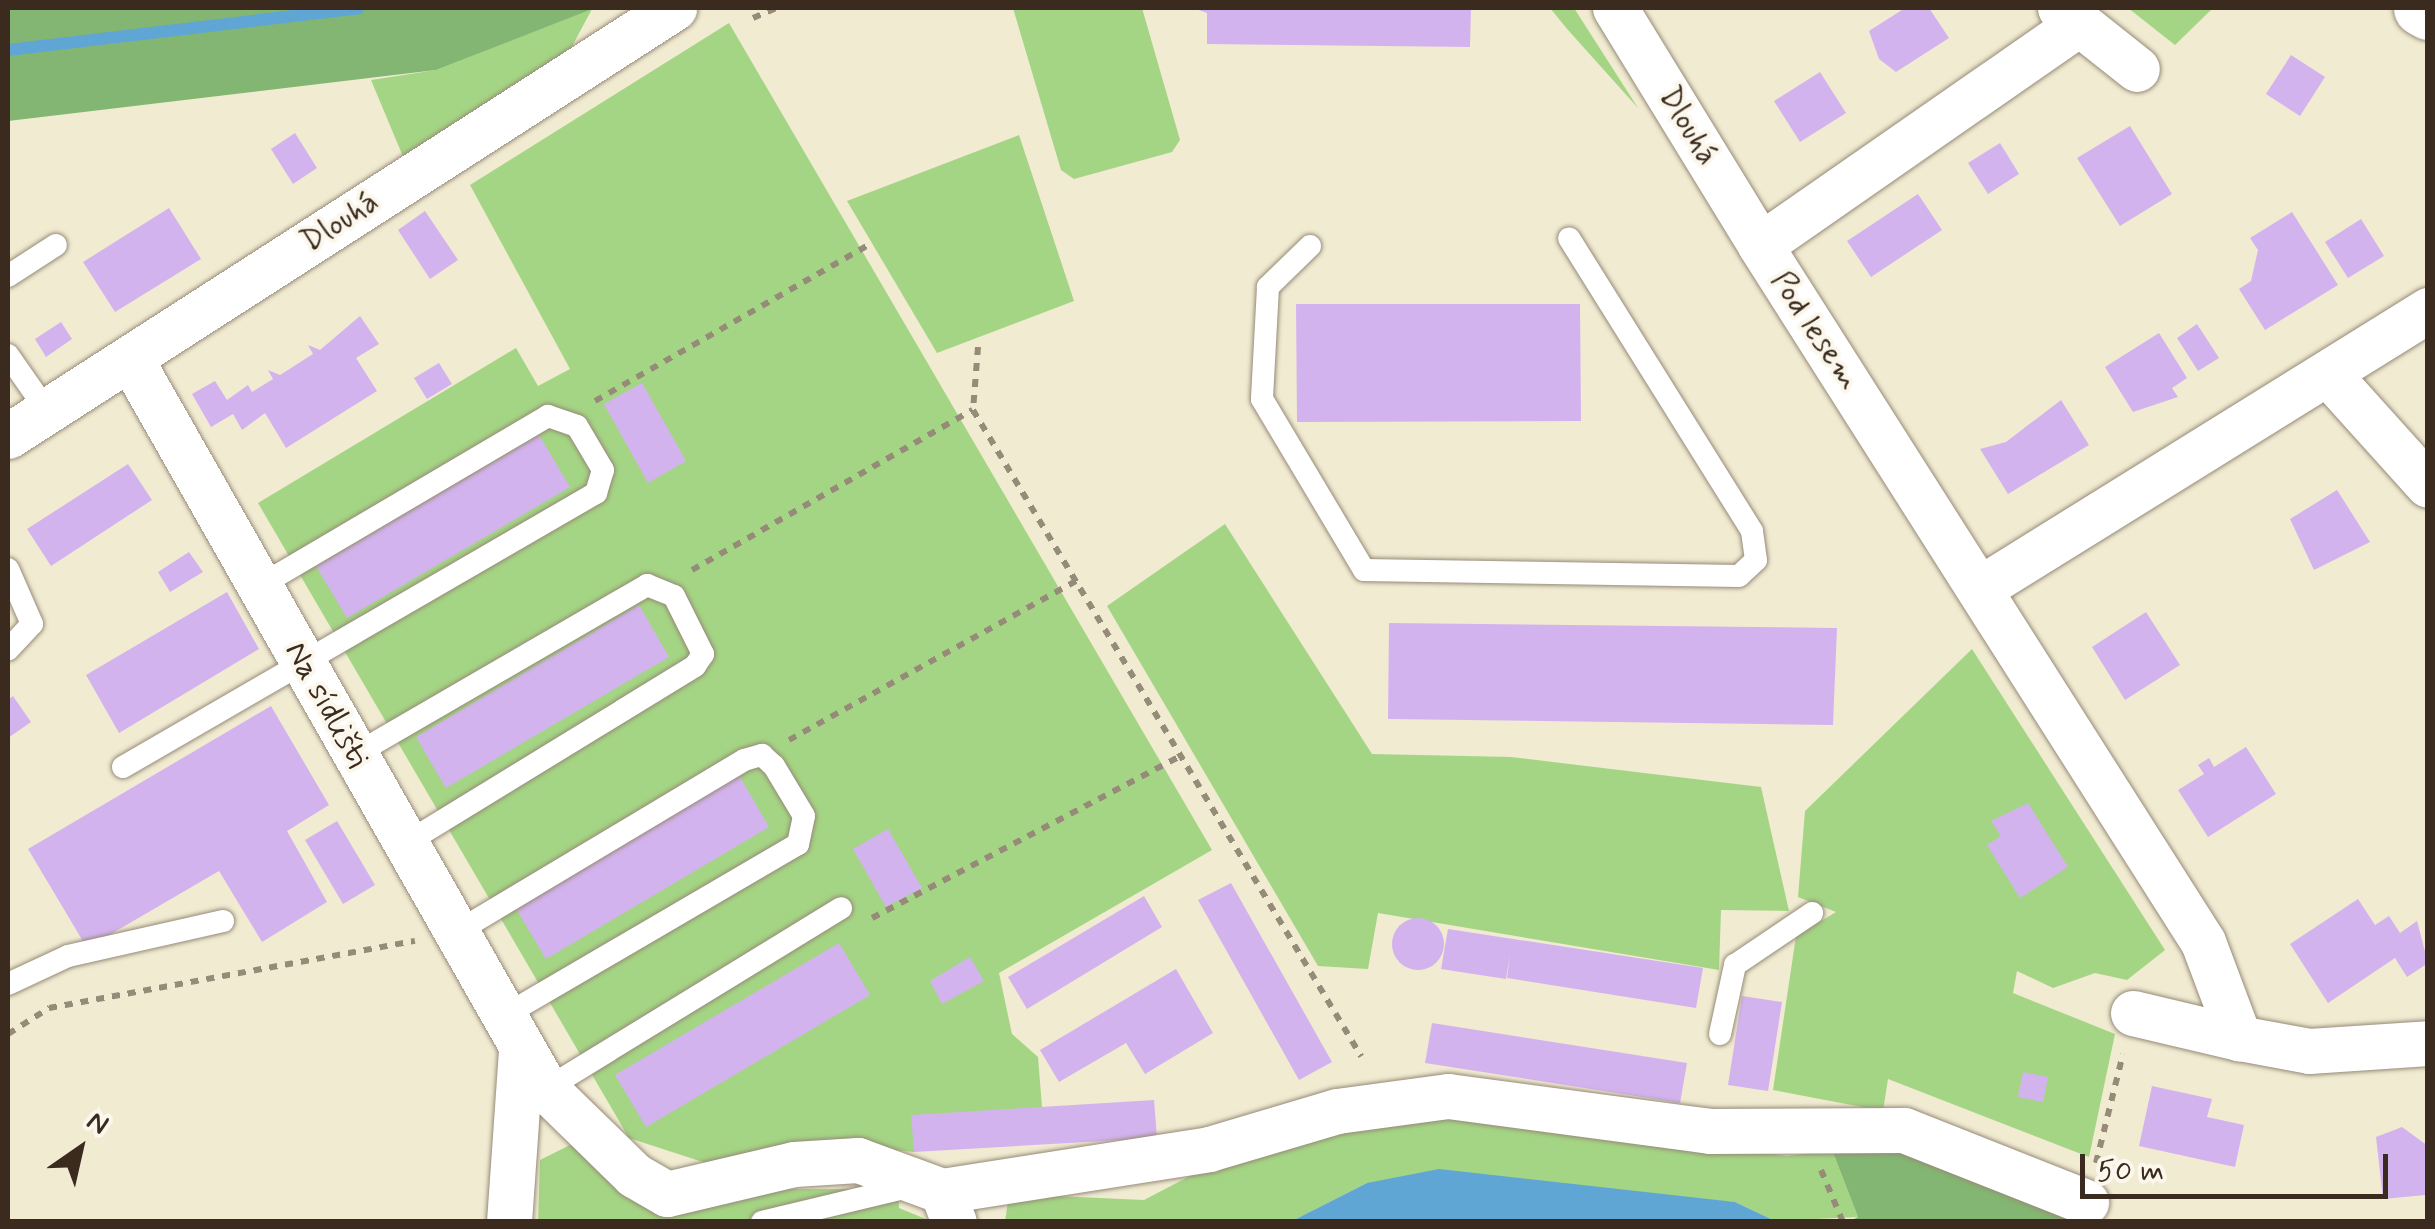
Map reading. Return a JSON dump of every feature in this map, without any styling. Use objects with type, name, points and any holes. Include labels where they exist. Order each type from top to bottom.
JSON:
[{"type":"main road","points":[[2421,8],[2428,12]]},
{"type":"street","name":"Dlouhá","points":[[8,436],[674,8]]},
{"type":"street","name":"Dlouhá","points":[[1615,8],[1760,245]]},
{"type":"street","name":"Pod lesem","points":[[2067,17],[1760,245],[2203,942],[2240,1038]]},
{"type":"street","points":[[2067,17],[2137,70]]},
{"type":"street","points":[[1980,589],[2428,310]]},
{"type":"street","name":"Na sídlišti","points":[[130,358],[546,1089],[634,1175],[667,1194],[794,1164],[858,1160],[940,1198]]},
{"type":"street","points":[[2328,374],[2428,485]]},
{"type":"street","points":[[2133,1014],[2309,1050],[2428,1043]]},
{"type":"street","points":[[509,1222],[512,1034]]},
{"type":"street","points":[[940,1198],[1209,1149],[1337,1111],[1448,1096],[1806,1137],[1904,1130],[2086,1202]]},
{"type":"lane","points":[[1310,246],[1268,287],[1262,398],[1364,570],[1739,576],[1756,560],[1752,531],[1569,238]]},
{"type":"lane","points":[[8,276],[56,245]]},
{"type":"lane","points":[[8,355],[47,411]]},
{"type":"lane","points":[[123,767],[304,667],[596,493],[603,470],[566,417],[548,416],[259,586]]},
{"type":"lane","points":[[8,569],[32,624],[8,650]]},
{"type":"lane","points":[[354,755],[647,585],[663,586],[700,642],[694,666],[404,844]]},
{"type":"lane","points":[[455,934],[762,755],[804,816],[798,844],[512,1034]]},
{"type":"lane","points":[[546,1089],[841,908]]},
{"type":"lane","points":[[1720,1034],[1735,965],[1812,913]]},
{"type":"lane","points":[[8,984],[68,956],[223,921]]},
{"type":"lane","points":[[762,1222],[940,1198]]},
{"type":"path","points":[[753,18],[777,8]]},
{"type":"path","points":[[566,417],[872,244]]},
{"type":"path","points":[[978,347],[973,410],[1361,1056]]},
{"type":"path","points":[[663,586],[973,410]]},
{"type":"path","points":[[762,755],[1078,580]]},
{"type":"path","points":[[841,908],[851,929],[1181,756]]},
{"type":"path","points":[[8,1034],[49,1008],[455,934]]},
{"type":"path","points":[[2086,1202],[2133,1014]]},
{"type":"path","points":[[1806,1137],[1844,1222]]},
{"type":"green space","points":[[8,8],[595,8],[436,70],[8,121]]},
{"type":"green space","points":[[1013,8],[1142,8],[1180,140],[1172,152],[1074,179],[1061,170]]},
{"type":"green space","points":[[1550,8],[1574,8],[1638,108],[1568,30]]},
{"type":"green space","points":[[2128,8],[2213,8],[2175,45]]},
{"type":"green space","points":[[592,9],[562,65],[404,159],[371,80],[436,70]]},
{"type":"green space","points":[[729,23],[1212,850],[999,973],[1012,1034],[1038,1057],[1042,1107],[914,1152],[854,1146],[712,1165],[629,1138],[258,503],[516,348],[538,386],[570,369],[470,185]]},
{"type":"green space","points":[[1019,135],[1074,301],[937,353],[847,201]]},
{"type":"green space","points":[[1225,524],[1372,754],[1511,757],[1761,787],[1789,911],[1721,910],[1719,970],[1378,913],[1368,969],[1318,966],[1107,606]]},
{"type":"green space","points":[[1972,649],[2165,950],[2127,980],[2095,973],[2053,988],[2017,971],[2013,993],[2115,1034],[2089,1157],[1888,1079],[1883,1111],[1773,1090],[1796,936],[1836,912],[1798,897],[1805,811]]},
{"type":"green space","points":[[1486,1113],[1787,1156],[1832,1150],[1858,1217],[1775,1221],[1735,1202],[1367,1183],[1292,1221],[1005,1222],[1009,1194],[1144,1200],[1230,1155],[1378,1120]]},
{"type":"green space","points":[[580,1140],[626,1189],[898,1189],[899,1208],[933,1222],[538,1222],[540,1160]]},
{"type":"green space","points":[[1876,1146],[1988,1170],[2097,1221],[1850,1221],[1858,1217],[1832,1150]]},
{"type":"water","points":[[1439,1169],[1735,1202],[1775,1221],[1292,1221],[1367,1183]]},
{"type":"building","points":[[1193,8],[1471,8],[1470,47],[1207,44],[1207,13]]},
{"type":"building","points":[[1905,8],[1929,8],[1949,38],[1896,72],[1879,59],[1869,31]]},
{"type":"building","points":[[2291,55],[2325,77],[2300,116],[2266,94]]},
{"type":"building","points":[[1820,72],[1846,113],[1800,142],[1774,101]]},
{"type":"building","points":[[2130,126],[2172,194],[2120,226],[2077,158]]},
{"type":"building","points":[[295,133],[317,168],[293,184],[271,149]]},
{"type":"building","points":[[2000,143],[2019,174],[1988,194],[1968,163]]},
{"type":"building","points":[[1918,194],[1942,230],[1871,277],[1847,241]]},
{"type":"building","points":[[169,208],[201,259],[115,312],[83,262]]},
{"type":"building","points":[[425,211],[458,260],[430,279],[398,230]]},
{"type":"building","points":[[2292,212],[2338,285],[2265,330],[2239,289],[2251,281],[2258,250],[2250,238]]},
{"type":"building","points":[[2361,219],[2384,256],[2348,278],[2325,242]]},
{"type":"building","points":[[1296,304],[1580,304],[1581,421],[1297,422]]},
{"type":"building","points":[[360,316],[379,344],[356,358],[377,391],[286,448],[265,413],[242,430],[233,414],[211,427],[192,394],[215,381],[227,400],[248,385],[252,392],[273,379],[268,370],[280,375],[313,354],[308,345],[320,350]]},
{"type":"building","points":[[61,322],[72,339],[46,357],[35,339]]},
{"type":"building","points":[[2197,324],[2219,358],[2198,371],[2177,338]]},
{"type":"building","points":[[2159,333],[2187,378],[2172,388],[2178,397],[2133,412],[2105,367]]},
{"type":"building","points":[[439,363],[452,384],[427,399],[414,378]]},
{"type":"building","points":[[642,383],[686,461],[648,483],[604,404]]},
{"type":"building","points":[[2061,400],[2089,445],[2008,494],[1980,449],[2006,442]]},
{"type":"building","points":[[539,435],[570,487],[347,618],[316,566]]},
{"type":"building","points":[[128,464],[152,500],[51,566],[27,529]]},
{"type":"building","points":[[2337,490],[2370,542],[2314,570],[2290,519]]},
{"type":"building","points":[[189,552],[203,572],[170,592],[158,572]]},
{"type":"building","points":[[227,592],[259,649],[119,733],[86,675]]},
{"type":"building","points":[[639,605],[669,657],[446,788],[416,737]]},
{"type":"building","points":[[2146,612],[2180,665],[2125,700],[2092,647]]},
{"type":"building","points":[[1389,623],[1837,628],[1833,725],[1388,719]]},
{"type":"building","points":[[13,696],[31,722],[8,738],[8,700]]},
{"type":"building","points":[[271,706],[329,805],[287,831],[327,902],[262,942],[219,871],[87,948],[28,849]]},
{"type":"building","points":[[2246,747],[2276,794],[2208,837],[2178,790],[2204,774],[2198,765],[2209,758],[2214,767]]},
{"type":"building","points":[[739,775],[769,827],[546,959],[515,907]]},
{"type":"building","points":[[2028,803],[2068,867],[2020,898],[1987,845],[2001,836],[1991,821]]},
{"type":"building","points":[[337,821],[375,885],[343,904],[305,840]]},
{"type":"building","points":[[888,829],[922,888],[886,907],[853,849]]},
{"type":"building","points":[[1231,883],[1332,1062],[1299,1080],[1198,900]]},
{"type":"building","points":[[1144,896],[1162,927],[1027,1009],[1008,977]]},
{"type":"building","points":[[2358,899],[2375,925],[2389,916],[2400,933],[2417,921],[2428,963],[2407,977],[2395,958],[2328,1003],[2290,944]]},
{"type":"building","points":[[1418,918],[1436,926],[1444,944],[1436,962],[1418,970],[1400,962],[1392,944],[1400,926]]},
{"type":"building","points":[[1448,929],[1703,968],[1696,1008],[1507,978],[1510,955],[1506,979],[1441,969]]},
{"type":"building","points":[[839,943],[870,995],[646,1127],[615,1075]]},
{"type":"building","points":[[970,957],[984,981],[942,1004],[930,981]]},
{"type":"building","points":[[1176,969],[1213,1033],[1145,1074],[1126,1043],[1059,1082],[1040,1050]]},
{"type":"building","points":[[1742,996],[1782,1002],[1768,1091],[1728,1085]]},
{"type":"building","points":[[1432,1023],[1687,1063],[1680,1103],[1425,1063]]},
{"type":"building","points":[[2023,1072],[2048,1077],[2043,1102],[2018,1097]]},
{"type":"building","points":[[2152,1086],[2212,1099],[2207,1117],[2244,1125],[2235,1167],[2139,1146]]},
{"type":"building","points":[[1154,1100],[1157,1138],[914,1152],[911,1115]]},
{"type":"building","points":[[2402,1127],[2428,1146],[2425,1195],[2383,1199],[2376,1137]]},
{"type":"waterway","points":[[8,50],[358,8]]}]
